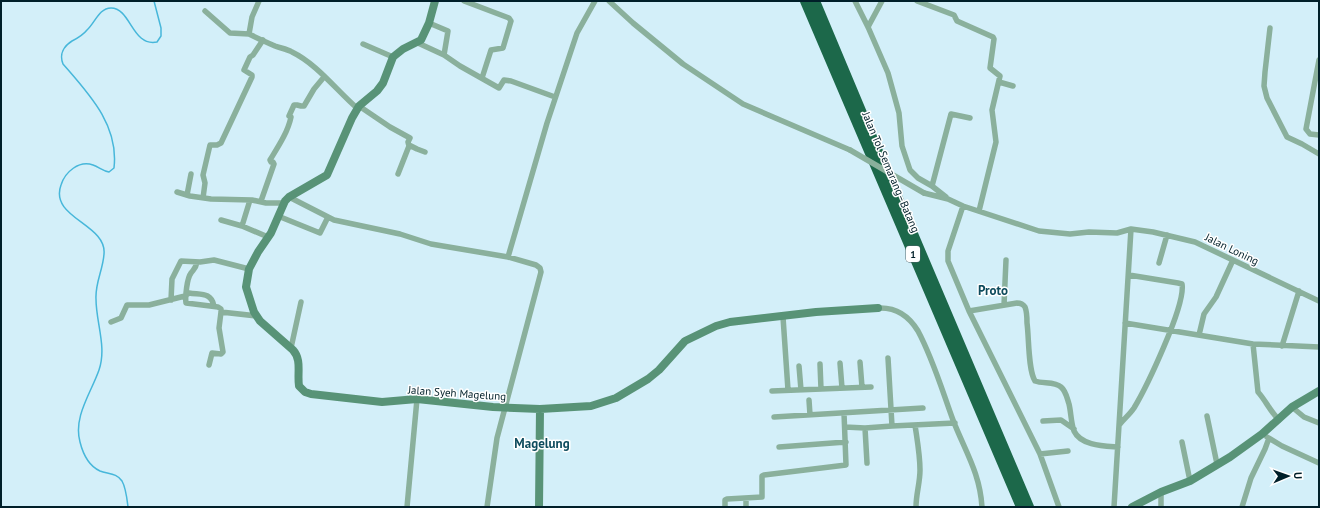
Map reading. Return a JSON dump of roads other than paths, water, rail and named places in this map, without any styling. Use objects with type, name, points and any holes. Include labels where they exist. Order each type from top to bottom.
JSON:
[{"type":"highway","name":"Jalan Tol Semarang–Batang","points":[[805,1],[1021,507]]},
{"type":"highway","name":"Jalan Tol Semarang–Batang","points":[[815,1],[876,149],[1030,507]]},
{"type":"street","points":[[250,34],[252,17],[259,1]]},
{"type":"street","points":[[363,44],[392,57],[403,49],[418,42],[425,35],[435,1]]},
{"type":"street","points":[[464,1],[509,18],[511,21],[503,48],[491,50],[482,78]]},
{"type":"street","points":[[508,257],[555,97],[577,33],[595,1]]},
{"type":"street","points":[[609,1],[683,64],[743,104],[850,150],[924,193],[948,199]]},
{"type":"street","points":[[855,1],[886,69],[898,106],[902,146],[910,170],[918,178],[932,186],[948,199]]},
{"type":"street","points":[[868,28],[882,1]]},
{"type":"street","points":[[917,1],[954,15],[957,21],[994,38],[990,68],[1000,75],[992,112],[996,142],[979,211]]},
{"type":"street","points":[[205,11],[230,33],[250,34],[292,52],[324,77],[340,94],[358,108],[409,137],[409,145],[398,174]]},
{"type":"street","points":[[429,23],[448,32],[444,55]]},
{"type":"street","points":[[1270,28],[1264,86],[1267,98],[1287,137],[1319,154]]},
{"type":"street","points":[[202,198],[205,184],[203,175],[210,145],[217,146],[221,144],[252,77],[252,75],[244,70],[245,67],[250,57],[263,40]]},
{"type":"street","points":[[418,42],[444,55],[460,66],[499,88],[504,80],[511,81],[555,97]]},
{"type":"street","name":"Jalan Syeh Magelung","points":[[392,57],[383,83],[377,91],[358,108],[339,146],[327,175],[289,197],[283,204],[268,237],[249,269],[246,287],[251,304],[260,321],[295,352],[298,359],[299,386],[309,394],[382,402],[417,399],[506,408],[540,409],[591,406],[625,394],[659,370],[685,341],[713,327],[730,322],[816,312],[878,308]]},
{"type":"street","points":[[1319,60],[1306,129],[1310,134],[1319,135]]},
{"type":"street","points":[[261,201],[274,164],[270,160],[290,122],[291,118],[289,116],[291,110],[294,105],[297,104],[304,106],[324,77]]},
{"type":"street","points":[[999,82],[1013,86]]},
{"type":"street","points":[[932,186],[950,114],[970,118]]},
{"type":"street","points":[[409,145],[417,150],[425,152]]},
{"type":"street","points":[[187,195],[191,174]]},
{"type":"street","points":[[176,192],[202,198],[250,200],[283,204]]},
{"type":"street","points":[[289,197],[334,220],[400,234],[431,244],[508,257],[536,265],[540,268],[541,272],[497,438],[487,507]]},
{"type":"street","name":"Jalan Loning","points":[[948,199],[963,206],[1024,227],[1048,232],[1070,234],[1089,232],[1117,233],[1131,229],[1167,235],[1204,246],[1319,301]]},
{"type":"street","points":[[242,226],[250,200]]},
{"type":"street","points":[[963,206],[948,251],[948,261],[969,311],[1040,454],[1059,507]]},
{"type":"street","points":[[278,216],[319,233],[321,233],[328,217]]},
{"type":"street","points":[[221,220],[242,226],[268,237]]},
{"type":"street","points":[[1114,507],[1131,229]]},
{"type":"street","points":[[1159,263],[1167,235]]},
{"type":"street","points":[[171,300],[172,279],[180,261],[197,262],[215,260],[249,269]]},
{"type":"street","points":[[1004,305],[1006,260]]},
{"type":"street","points":[[1199,335],[1202,318],[1216,297],[1233,260]]},
{"type":"street","points":[[197,262],[196,269],[190,274],[185,296],[186,303],[214,306],[220,308],[221,312],[219,328],[223,352],[221,354],[212,354],[209,365]]},
{"type":"street","points":[[1120,424],[1133,410],[1142,395],[1171,330],[1183,288],[1182,284],[1129,275]]},
{"type":"street","points":[[1282,346],[1299,291]]},
{"type":"street","points":[[111,322],[121,318],[127,305],[149,305],[185,296],[189,293],[207,296],[212,300],[214,306]]},
{"type":"street","points":[[291,348],[301,302]]},
{"type":"street","points":[[969,311],[1017,303],[1024,306],[1026,309],[1033,377],[1035,381],[1059,385],[1063,388],[1067,396],[1075,433],[1087,442],[1118,447]]},
{"type":"street","points":[[878,308],[888,308],[900,311],[913,323],[923,339],[954,423],[977,474],[982,507]]},
{"type":"street","points":[[221,312],[257,316]]},
{"type":"street","points":[[783,316],[788,390]]},
{"type":"street","points":[[1125,323],[1253,344],[1319,347]]},
{"type":"street","points":[[1253,344],[1258,392],[1264,398],[1271,412],[1279,420]]},
{"type":"street","points":[[888,358],[892,426]]},
{"type":"street","points":[[860,362],[862,387]]},
{"type":"street","points":[[840,363],[842,388]]},
{"type":"street","points":[[820,364],[821,389]]},
{"type":"street","points":[[799,366],[801,390]]},
{"type":"street","points":[[772,391],[871,387]]},
{"type":"street","points":[[1132,507],[1161,492],[1190,481],[1265,436],[1279,420],[1319,391]]},
{"type":"street","points":[[407,507],[417,399]]},
{"type":"street","points":[[809,400],[810,415]]},
{"type":"street","points":[[774,417],[922,408]]},
{"type":"street","points":[[1294,408],[1300,414],[1319,423]]},
{"type":"street","points":[[539,507],[540,409]]},
{"type":"street","points":[[725,507],[725,500],[727,499],[762,497],[762,476],[764,475],[846,465],[844,413]]},
{"type":"street","points":[[1207,416],[1217,464]]},
{"type":"street","points":[[1043,421],[1060,419],[1074,429]]},
{"type":"street","points":[[845,427],[865,428],[954,423]]},
{"type":"street","points":[[916,425],[920,468],[916,507]]},
{"type":"street","points":[[865,428],[867,463]]},
{"type":"street","points":[[1265,436],[1282,446],[1319,463]]},
{"type":"street","points":[[1242,507],[1251,478],[1265,449],[1265,436]]},
{"type":"street","points":[[779,446],[846,442]]},
{"type":"street","points":[[1182,442],[1190,481]]},
{"type":"street","points":[[1040,454],[1068,451]]},
{"type":"street","points":[[1161,492],[1161,507]]},
{"type":"street","points":[[746,498],[746,507]]},
{"type":"waterway","points":[[128,507],[125,490],[120,478],[100,471],[90,463],[83,451],[78,433],[81,414],[99,370],[101,361],[102,344],[96,308],[96,293],[104,254],[103,244],[97,235],[70,213],[63,205],[60,196],[61,185],[63,180],[73,168],[83,164],[93,165],[109,172],[114,168],[114,152],[112,138],[107,124],[92,99],[63,64],[62,54],[67,45],[84,33],[103,10],[111,8],[118,10],[123,14],[142,39],[149,42],[157,42],[161,36],[161,28],[154,1]]},
{"type":"district","name":"Proto","points":[[993,290]]},
{"type":"district","name":"Magelung","points":[[542,443]]}]
